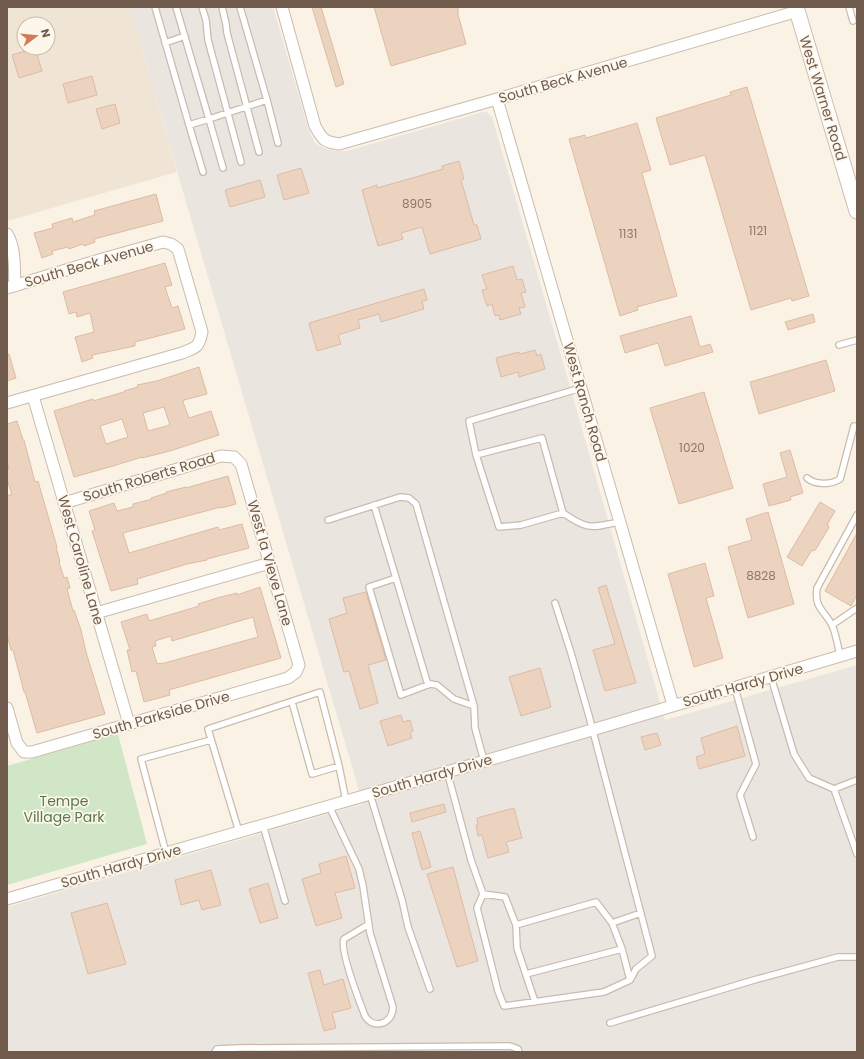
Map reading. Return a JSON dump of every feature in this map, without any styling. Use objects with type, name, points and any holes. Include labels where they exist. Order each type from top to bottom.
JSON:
[{"type":"main road","name":"West Warner Road","points":[[797,9],[857,211]]},
{"type":"street","name":"South Beck Avenue","points":[[282,7],[315,126],[320,137],[327,142],[339,144],[497,99],[797,9]]},
{"type":"street","name":"West Ranch Road","points":[[497,99],[673,705]]},
{"type":"street","points":[[7,234],[10,238],[13,252],[11,287]]},
{"type":"street","name":"South Beck Avenue","points":[[11,287],[163,242],[171,244],[178,249],[202,332],[200,342],[195,348],[182,353],[33,396]]},
{"type":"street","points":[[7,272],[11,287]]},
{"type":"street","points":[[7,403],[33,396]]},
{"type":"street","name":"West Caroline Lane","points":[[33,396],[129,724]]},
{"type":"street","name":"South Roberts Road","points":[[64,503],[221,456],[234,457]]},
{"type":"street","name":"West la Vieve Lane","points":[[234,457],[242,464],[299,665],[296,672]]},
{"type":"street","points":[[96,613],[270,563]]},
{"type":"street","name":"South Hardy Drive","points":[[7,899],[592,730],[857,651]]},
{"type":"street","name":"South Parkside Drive","points":[[7,708],[17,743],[24,752],[35,751],[288,678],[296,672]]},
{"type":"lane","points":[[155,7],[203,172]]},
{"type":"lane","points":[[176,7],[223,168]]},
{"type":"lane","points":[[202,7],[206,20],[208,40],[241,162]]},
{"type":"lane","points":[[222,7],[227,33],[259,152]]},
{"type":"lane","points":[[240,7],[278,143]]},
{"type":"lane","points":[[849,7],[853,21]]},
{"type":"lane","points":[[165,43],[185,36]]},
{"type":"lane","points":[[189,125],[267,100]]},
{"type":"lane","points":[[839,345],[857,340]]},
{"type":"lane","points":[[563,513],[521,525],[499,527],[476,455],[469,421],[581,388]]},
{"type":"lane","points":[[807,478],[810,481],[825,483],[835,482],[840,479],[854,426]]},
{"type":"lane","points":[[476,455],[542,438],[563,513],[580,524],[594,527],[619,522]]},
{"type":"lane","points":[[328,520],[400,497],[409,498],[416,504],[474,706],[475,728],[484,761]]},
{"type":"lane","points":[[374,505],[428,685]]},
{"type":"lane","points":[[840,656],[832,626],[819,607],[815,598],[817,588],[857,515]]},
{"type":"lane","points":[[396,578],[369,587],[401,695],[428,685],[437,685],[454,699],[474,706]]},
{"type":"lane","points":[[447,772],[471,860],[483,894],[477,908],[498,991],[504,1006],[604,992],[630,980],[636,969],[652,956],[571,653],[555,603]]},
{"type":"lane","points":[[832,626],[857,608]]},
{"type":"lane","points":[[771,677],[794,754],[809,778],[834,789],[857,780]]},
{"type":"lane","points":[[735,688],[756,764],[740,795],[753,837]]},
{"type":"lane","points":[[239,832],[208,729],[320,692],[339,766],[346,801]]},
{"type":"lane","points":[[292,702],[312,774],[339,766]]},
{"type":"lane","points":[[166,853],[142,759],[211,740]]},
{"type":"lane","points":[[834,789],[857,854]]},
{"type":"lane","points":[[370,794],[402,900],[408,927],[430,989]]},
{"type":"lane","points":[[329,806],[359,869],[369,924],[393,1007],[393,1013],[390,1018],[382,1023],[371,1022],[365,1016],[343,945],[344,939],[369,924]]},
{"type":"lane","points":[[263,825],[285,901]]},
{"type":"lane","points":[[483,894],[505,897],[516,925],[518,948],[535,1002]]},
{"type":"lane","points":[[516,925],[566,912],[596,902],[612,923],[622,949],[630,980]]},
{"type":"lane","points":[[612,923],[641,913]]},
{"type":"lane","points":[[526,974],[622,949]]},
{"type":"lane","points":[[610,1023],[754,980],[838,957],[857,957]]},
{"type":"lane","points":[[215,1052],[217,1049],[238,1048],[502,1046],[510,1046],[518,1049],[519,1052]]},
{"type":"shaded area","points":[[7,7],[130,7],[177,172],[7,221]]},
{"type":"shaded area","points":[[130,7],[273,7],[309,131],[315,143],[324,148],[335,151],[347,151],[483,112],[487,112],[492,117],[665,720],[857,665],[857,1052],[7,1052],[7,907],[363,804]]},
{"type":"green space","name":"Tempe Village Park","points":[[118,734],[147,844],[7,885],[7,766]]},
{"type":"building","points":[[312,7],[321,7],[344,84],[336,87]]},
{"type":"building","points":[[374,7],[458,7],[458,14],[466,44],[391,66]]},
{"type":"building","points":[[16,54],[16,56],[37,56],[42,71],[19,78],[12,55]]},
{"type":"building","points":[[92,76],[97,95],[68,103],[63,84]]},
{"type":"building","points":[[747,87],[809,296],[792,301],[791,298],[751,310],[705,155],[670,165],[656,118],[731,95],[730,92]]},
{"type":"building","points":[[115,104],[120,123],[102,129],[96,109]]},
{"type":"building","points":[[637,123],[651,170],[642,173],[677,296],[637,307],[638,310],[620,316],[569,139],[585,135],[586,138]]},
{"type":"building","points":[[459,161],[464,179],[461,180],[474,225],[477,225],[481,239],[430,254],[422,227],[401,233],[403,239],[378,246],[362,190],[377,185],[377,188],[443,169],[442,166]]},
{"type":"building","points":[[301,168],[309,193],[284,200],[277,175]]},
{"type":"building","points":[[260,180],[265,197],[230,207],[225,190]]},
{"type":"building","points":[[156,194],[163,221],[94,239],[95,242],[84,246],[83,244],[69,249],[68,247],[52,251],[53,254],[42,258],[34,233],[53,228],[52,224],[72,218],[73,222],[95,215],[94,211]]},
{"type":"building","points":[[165,263],[172,285],[165,287],[172,308],[178,306],[185,329],[135,342],[135,346],[92,355],[93,358],[82,362],[75,337],[94,332],[90,313],[77,317],[76,312],[69,314],[63,292]]},
{"type":"building","points":[[513,266],[517,280],[522,279],[526,292],[521,293],[525,307],[519,308],[521,314],[500,320],[499,315],[495,316],[492,304],[487,306],[482,290],[487,289],[482,275]]},
{"type":"building","points":[[424,289],[427,300],[422,301],[424,309],[381,322],[379,314],[358,320],[360,328],[338,335],[341,344],[317,351],[309,323]]},
{"type":"building","points":[[813,314],[815,322],[788,330],[785,322]]},
{"type":"building","points":[[691,316],[700,347],[710,344],[713,352],[665,366],[658,343],[625,353],[620,336]]},
{"type":"building","points":[[535,350],[537,356],[541,354],[545,369],[519,377],[518,372],[501,377],[496,358],[519,352],[520,354]]},
{"type":"building","points":[[7,354],[9,354],[16,378],[7,381]]},
{"type":"building","points":[[826,360],[835,391],[759,414],[750,382]]},
{"type":"building","points":[[199,367],[207,394],[184,400],[183,402],[189,418],[211,411],[219,435],[170,451],[142,457],[74,477],[54,411],[93,399],[93,401],[124,392],[138,387],[137,385],[157,381]],"holes":[[[164,407],[170,425],[148,431],[143,413]],[[122,419],[128,437],[106,444],[100,426]]]},
{"type":"building","points":[[704,392],[733,488],[679,504],[650,408]]},
{"type":"building","points":[[17,421],[24,440],[35,482],[38,481],[57,547],[59,562],[64,578],[67,577],[70,588],[67,589],[73,611],[74,610],[81,630],[86,652],[105,714],[37,733],[13,650],[11,650],[7,635],[7,495],[12,495],[7,479],[7,469],[9,469],[7,461],[7,424]]},
{"type":"building","points":[[790,450],[803,493],[790,497],[791,500],[769,506],[763,484],[787,477],[780,453]]},
{"type":"building","points":[[228,476],[236,504],[123,533],[129,553],[218,527],[219,530],[242,524],[249,548],[137,579],[138,584],[111,591],[92,531],[95,530],[89,511],[114,503],[117,511],[133,507],[133,504],[152,499],[151,498],[167,493],[166,492]]},
{"type":"building","points":[[820,502],[835,511],[827,525],[829,526],[828,529],[816,549],[814,551],[812,550],[802,566],[787,557]]},
{"type":"building","points":[[768,512],[794,604],[748,618],[728,547],[752,540],[746,519]]},
{"type":"building","points":[[857,533],[857,595],[851,606],[825,591]]},
{"type":"building","points":[[705,563],[714,596],[706,598],[723,658],[694,667],[668,574]]},
{"type":"building","points":[[606,585],[636,683],[605,691],[593,650],[615,644],[598,588]]},
{"type":"building","points":[[260,587],[281,658],[169,690],[170,695],[144,702],[136,671],[132,672],[127,650],[130,650],[121,622],[147,614],[149,621],[199,606],[198,604],[217,598],[237,593],[237,595]],"holes":[[[253,617],[258,637],[161,664],[157,664],[152,647],[156,646],[155,641],[171,636],[172,641]]]},
{"type":"building","points":[[366,592],[386,660],[368,665],[378,703],[360,709],[349,671],[344,672],[329,619],[347,613],[343,598]]},
{"type":"building","points":[[540,668],[551,707],[521,716],[509,677]]},
{"type":"building","points":[[401,715],[403,722],[410,720],[413,731],[410,733],[412,738],[388,746],[380,721]]},
{"type":"building","points":[[737,726],[745,756],[699,769],[696,757],[705,754],[701,738]]},
{"type":"building","points":[[657,733],[661,745],[645,750],[641,737]]},
{"type":"building","points":[[444,804],[446,812],[412,822],[410,813]]},
{"type":"building","points":[[514,808],[522,838],[506,842],[509,852],[488,858],[482,835],[478,836],[476,825],[478,825],[477,818]]},
{"type":"building","points":[[420,831],[431,867],[422,870],[412,833]]},
{"type":"building","points":[[346,856],[355,888],[335,893],[342,918],[316,926],[302,879],[321,873],[319,864]]},
{"type":"building","points":[[453,867],[478,961],[457,967],[427,874]]},
{"type":"building","points":[[211,870],[221,905],[202,910],[199,900],[181,905],[175,880]]},
{"type":"building","points":[[268,883],[278,918],[260,923],[249,889]]},
{"type":"building","points":[[107,903],[126,964],[88,974],[71,913]]},
{"type":"building","points":[[320,970],[324,985],[343,979],[351,1008],[332,1013],[336,1028],[324,1031],[308,973]]}]
